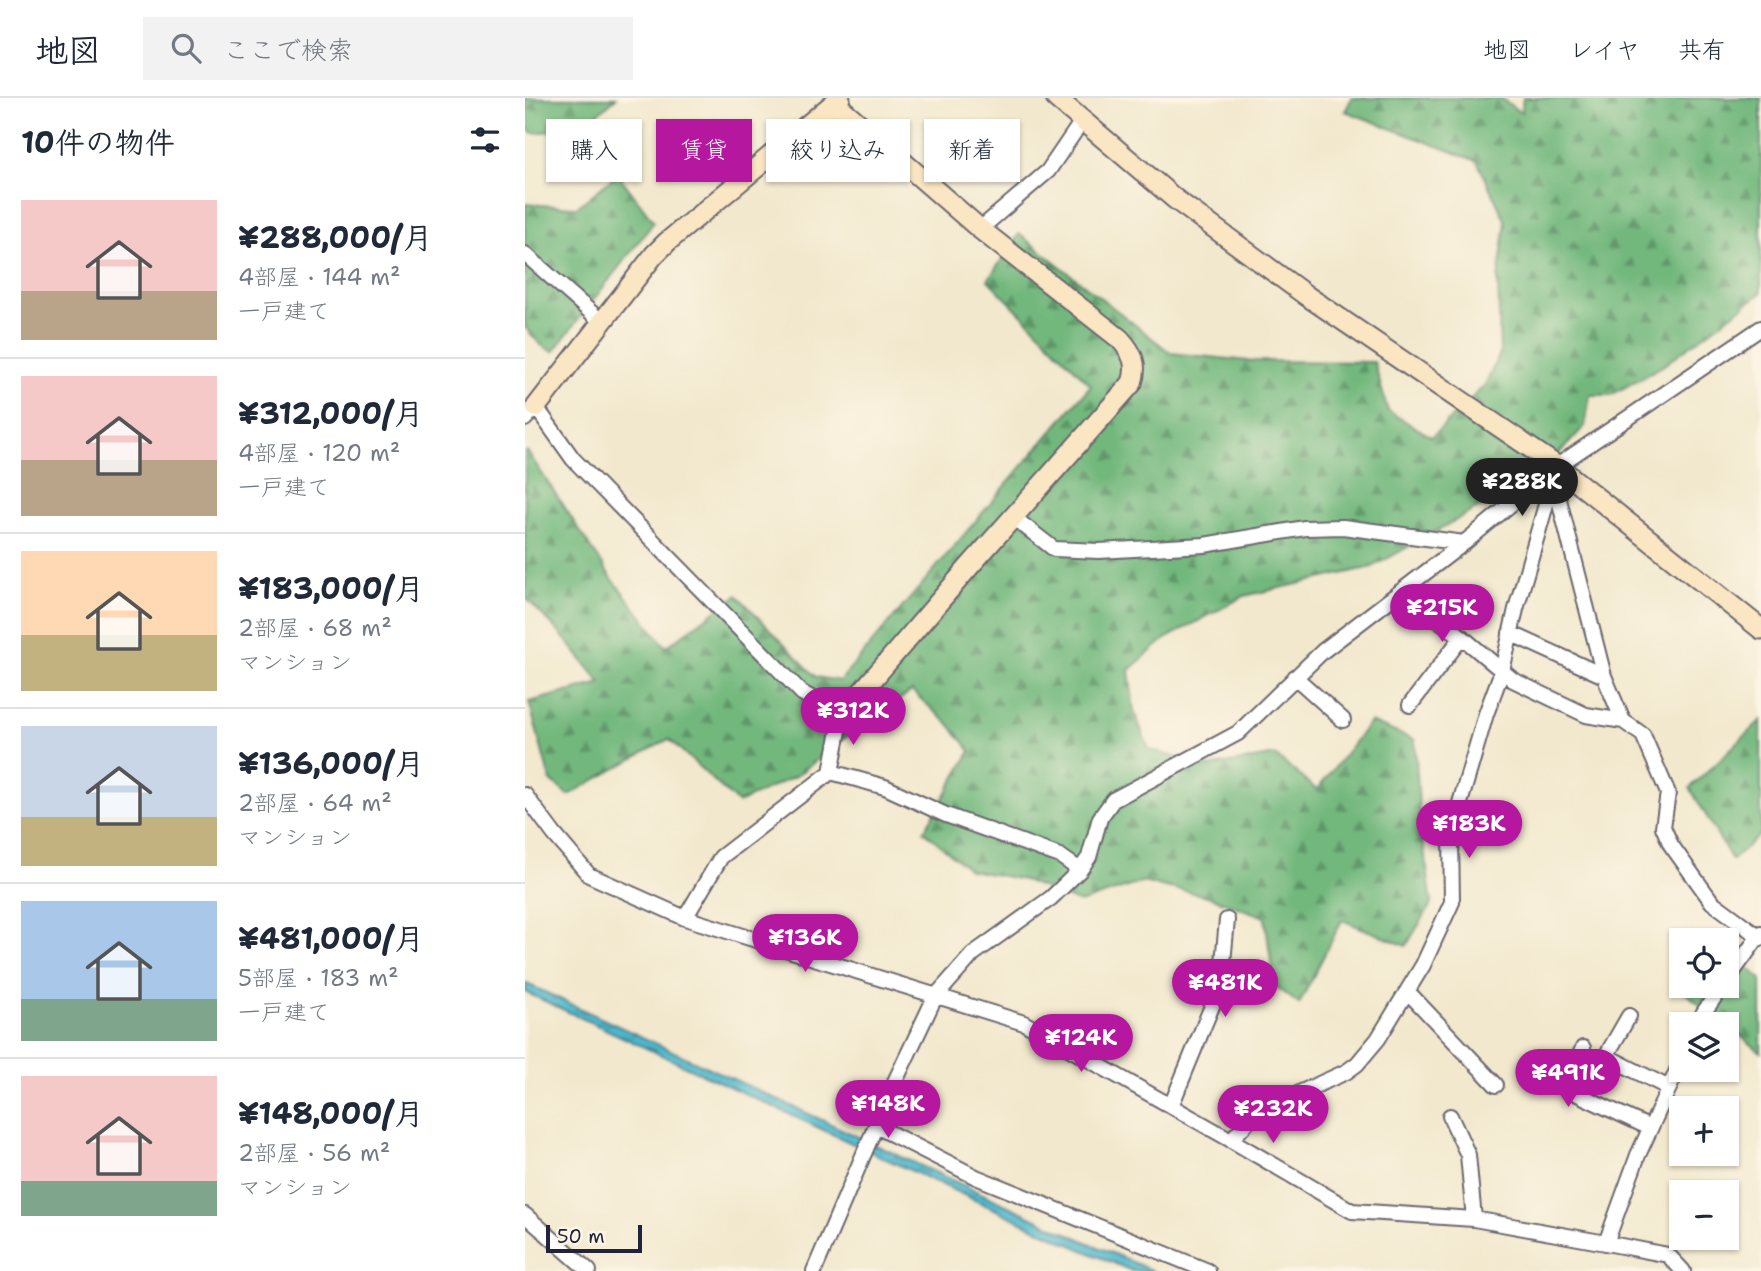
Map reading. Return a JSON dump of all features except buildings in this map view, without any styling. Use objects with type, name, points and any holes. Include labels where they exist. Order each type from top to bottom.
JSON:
[{"type":"street","points":[[1056,98],[1175,199],[1555,472],[1761,629]]},
{"type":"street","points":[[684,919],[720,857],[831,772],[842,715],[1132,383],[1136,371],[1131,352],[1120,339],[980,229],[838,101],[667,242],[531,413],[801,692],[842,715]]},
{"type":"street","points":[[980,229],[1048,171],[1082,121]]},
{"type":"street","points":[[525,254],[602,322]]},
{"type":"street","points":[[814,1271],[935,997],[973,954],[1051,898],[1080,870],[1089,857],[1100,818],[1113,800],[1238,733],[1323,651],[1555,472],[1761,328]]},
{"type":"street","points":[[1231,1140],[1257,1112],[1346,1072],[1357,1064],[1378,1039],[1423,965],[1452,902],[1451,834],[1486,714],[1502,671],[1555,472]]},
{"type":"street","points":[[1555,472],[1604,676],[1623,721]]},
{"type":"street","points":[[1013,517],[1055,549],[1099,551],[1204,545],[1305,528],[1343,527],[1464,543]]},
{"type":"street","points":[[1400,592],[1462,637],[1513,680],[1586,715],[1623,721],[1643,735],[1668,793],[1663,827],[1671,845],[1711,902],[1760,936],[1739,964]]},
{"type":"street","points":[[1510,633],[1604,676]]},
{"type":"street","points":[[1410,705],[1462,637]]},
{"type":"street","points":[[1295,677],[1343,720]]},
{"type":"street","points":[[831,772],[885,787],[947,815],[1060,856],[1080,870]]},
{"type":"street","points":[[525,795],[589,874],[684,919],[1024,1023],[1352,1212],[1473,1219],[1668,1255],[1683,1271]]},
{"type":"street","points":[[1171,1107],[1220,984],[1227,920]]},
{"type":"street","points":[[1408,990],[1496,1085]]},
{"type":"street","points":[[1629,1016],[1606,1056],[1669,1088]]},
{"type":"street","points":[[1583,1048],[1565,1088],[1650,1128]]},
{"type":"street","points":[[1606,1243],[1638,1155],[1672,1082]]},
{"type":"street","points":[[1450,1116],[1468,1156],[1473,1219]]},
{"type":"street","points":[[876,1126],[976,1177],[1208,1271]]},
{"type":"street","points":[[525,1216],[589,1271]]},
{"type":"green space","points":[[525,98],[616,98],[592,119],[546,119],[546,132],[533,133],[525,127]]},
{"type":"green space","points":[[1352,98],[1501,98],[1521,113],[1523,98],[1761,98],[1761,293],[1664,365],[1611,395],[1590,395],[1585,426],[1515,500],[1478,508],[1372,567],[1244,596],[1165,639],[1129,670],[1134,712],[1149,749],[1208,767],[1275,755],[1317,790],[1370,722],[1415,740],[1420,823],[1432,903],[1406,946],[1342,920],[1299,1004],[1274,985],[1265,917],[1207,896],[1142,882],[1080,903],[1024,880],[970,870],[924,831],[971,751],[950,725],[912,691],[796,776],[738,803],[669,739],[568,795],[550,780],[529,702],[601,683],[560,633],[525,597],[525,452],[527,451],[610,576],[666,647],[737,595],[816,677],[840,681],[1091,385],[988,280],[1019,234],[1171,353],[1249,361],[1374,362],[1388,411],[1432,437],[1485,385],[1500,354],[1498,280],[1506,222],[1477,161],[1345,111]]},
{"type":"green space","points":[[608,182],[624,182],[654,222],[553,352],[541,345],[525,327],[525,204],[577,207]]},
{"type":"green space","points":[[1761,720],[1761,834],[1732,860],[1690,788]]},
{"type":"green space","points":[[1739,961],[1761,979],[1761,1052],[1739,1035],[1739,1012],[1710,1012],[1692,998],[1739,998]]},
{"type":"water","points":[[525,983],[1153,1271],[1132,1271],[1076,1247],[525,992]]}]
